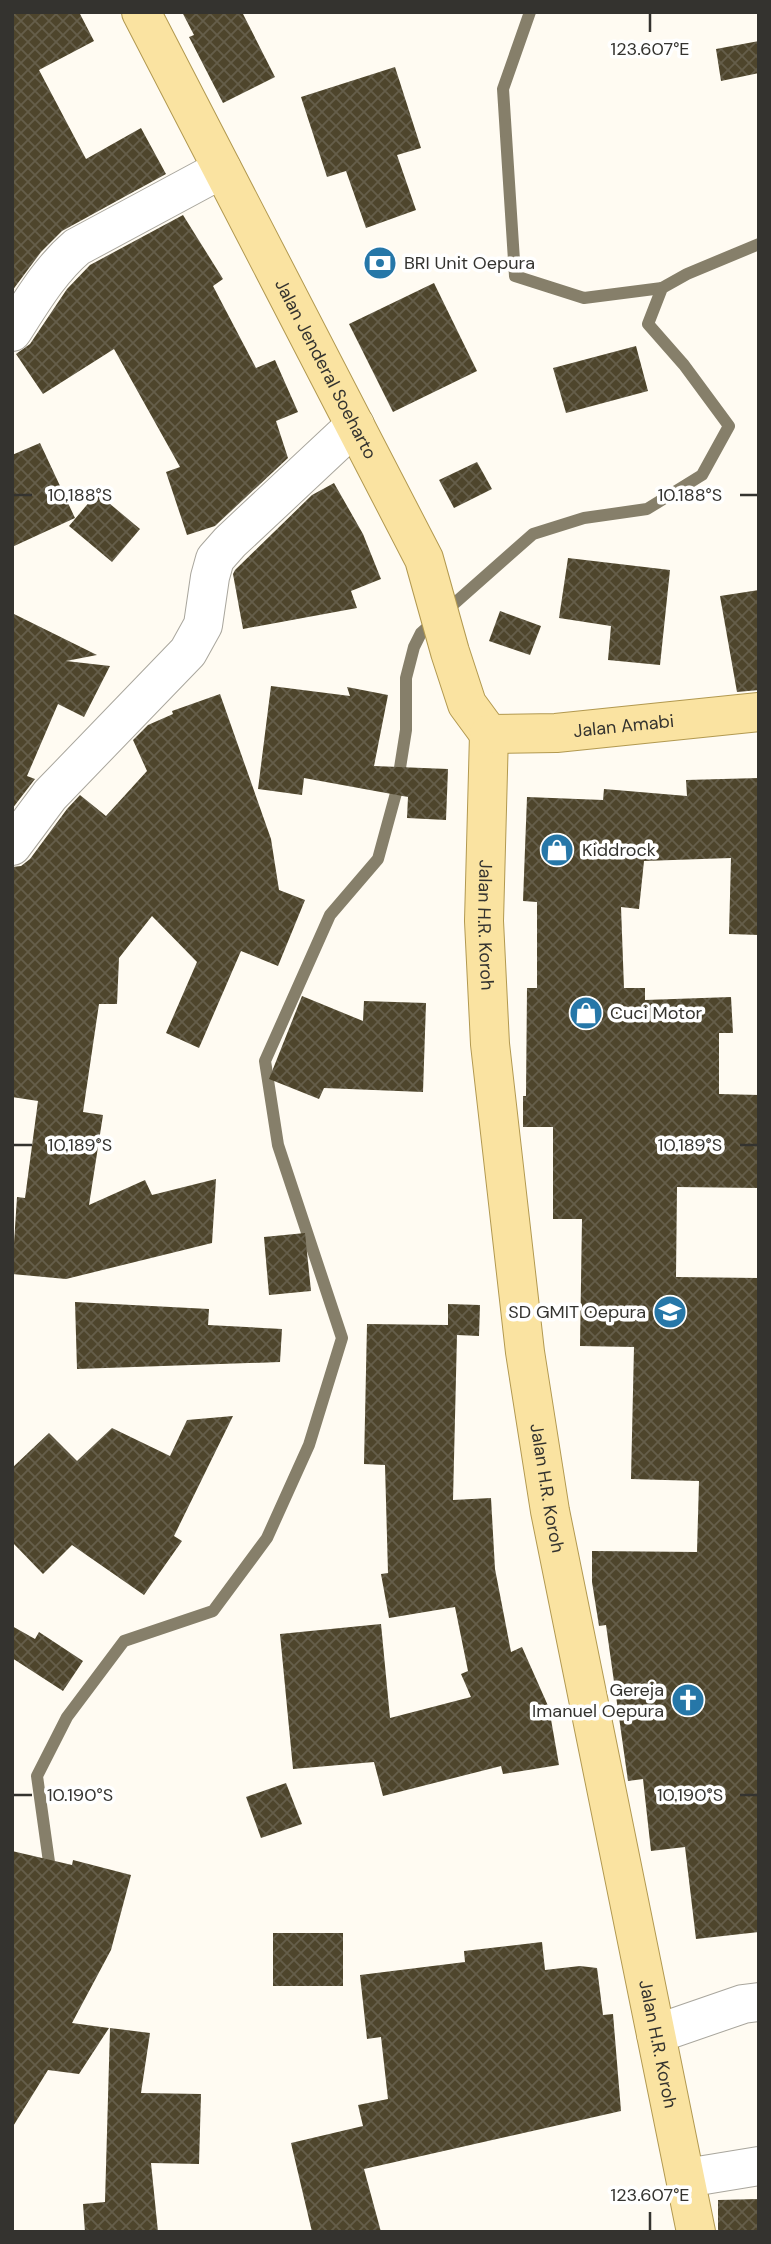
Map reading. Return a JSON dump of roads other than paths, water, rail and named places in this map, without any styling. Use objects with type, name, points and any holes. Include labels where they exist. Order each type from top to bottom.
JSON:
[{"type":"main road","name":"Jalan Jenderal Soeharto","points":[[141,12],[424,559],[467,704],[489,734]]},
{"type":"main road","name":"Jalan Amabi","points":[[489,734],[556,733],[759,712]]},
{"type":"main road","name":"Jalan H.R. Koroh","points":[[489,734],[484,921],[490,1044],[525,1352],[550,1510],[696,2232]]},
{"type":"street","points":[[12,332],[49,276],[77,247],[222,169]]},
{"type":"street","points":[[12,846],[50,795],[188,652],[203,625],[215,559],[355,425]]},
{"type":"street","points":[[656,2034],[743,2004],[759,2002]]},
{"type":"street","points":[[685,2178],[759,2166]]},
{"type":"waterway","points":[[530,12],[503,89],[515,276],[584,298],[662,288]]},
{"type":"waterway","points":[[48,1874],[49,1862],[37,1776],[67,1717],[124,1641],[213,1611],[267,1538],[309,1445],[342,1338],[278,1145],[265,1061],[330,915],[378,859],[396,793],[406,730],[406,678],[414,647],[421,633],[533,534],[584,518],[647,509],[702,475],[729,426],[684,365],[648,324],[662,288],[687,274],[759,244]]},
{"type":"place","name":"BRI Unit Oepura","points":[[380,263]]},
{"type":"place","name":"Kiddrock","points":[[557,850]]},
{"type":"place","name":"Cuci Motor","points":[[586,1013]]},
{"type":"place","name":"SD GMIT Oepura","points":[[670,1312]]},
{"type":"place","name":"Gereja Imanuel Oepura","points":[[688,1700]]}]
